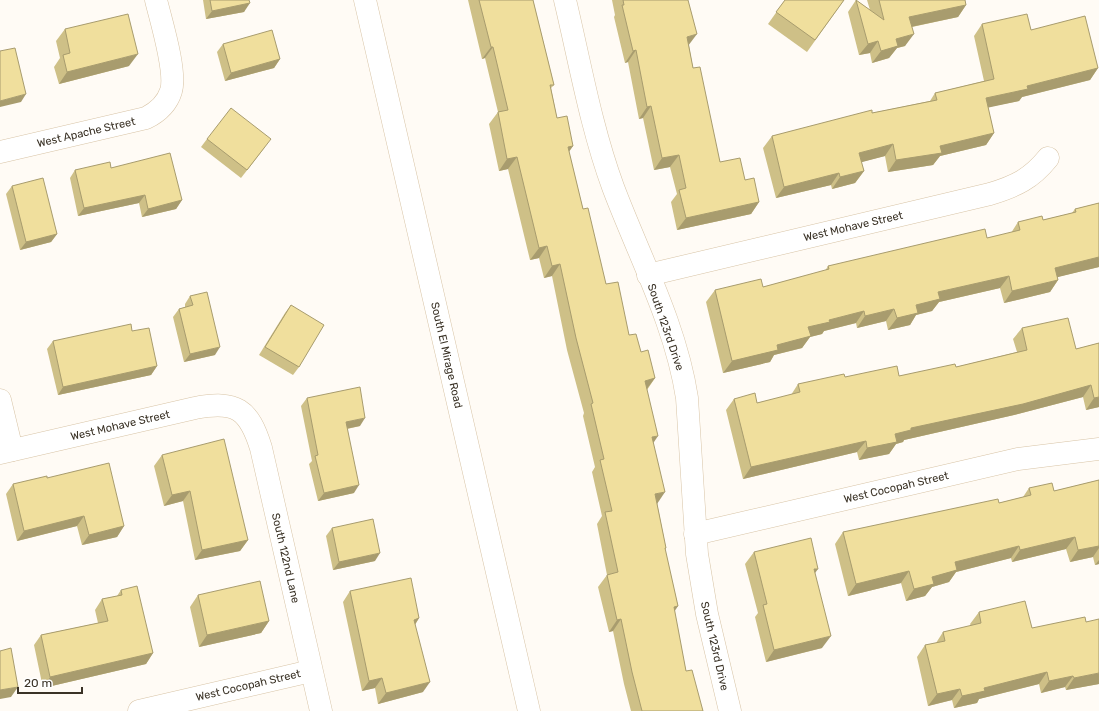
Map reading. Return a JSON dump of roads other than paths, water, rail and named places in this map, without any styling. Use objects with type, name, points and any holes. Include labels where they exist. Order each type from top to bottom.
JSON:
[{"type":"street","name":"West Apache Street","points":[[0,152],[146,118],[158,112],[166,102],[171,91],[172,77],[156,0]]},
{"type":"street","name":"South El Mirage Road","points":[[365,0],[529,711]]},
{"type":"street","name":"South 123rd Drive","points":[[565,0],[592,117],[605,163],[673,341],[684,379],[687,398],[695,534],[707,614],[730,711]]},
{"type":"street","name":"West Mohave Street","points":[[648,275],[990,194],[1025,181],[1038,170],[1048,158]]},
{"type":"street","points":[[0,400],[6,452]]},
{"type":"street","name":"West Mohave Street","points":[[6,452],[210,405],[225,404],[240,409]]},
{"type":"street","name":"South 122nd Lane","points":[[240,409],[249,420],[261,448],[321,711]]},
{"type":"street","name":"West Cocopah Street","points":[[695,534],[1018,459],[1099,449]]},
{"type":"street","name":"West Cocopah Street","points":[[139,711],[312,671]]}]
